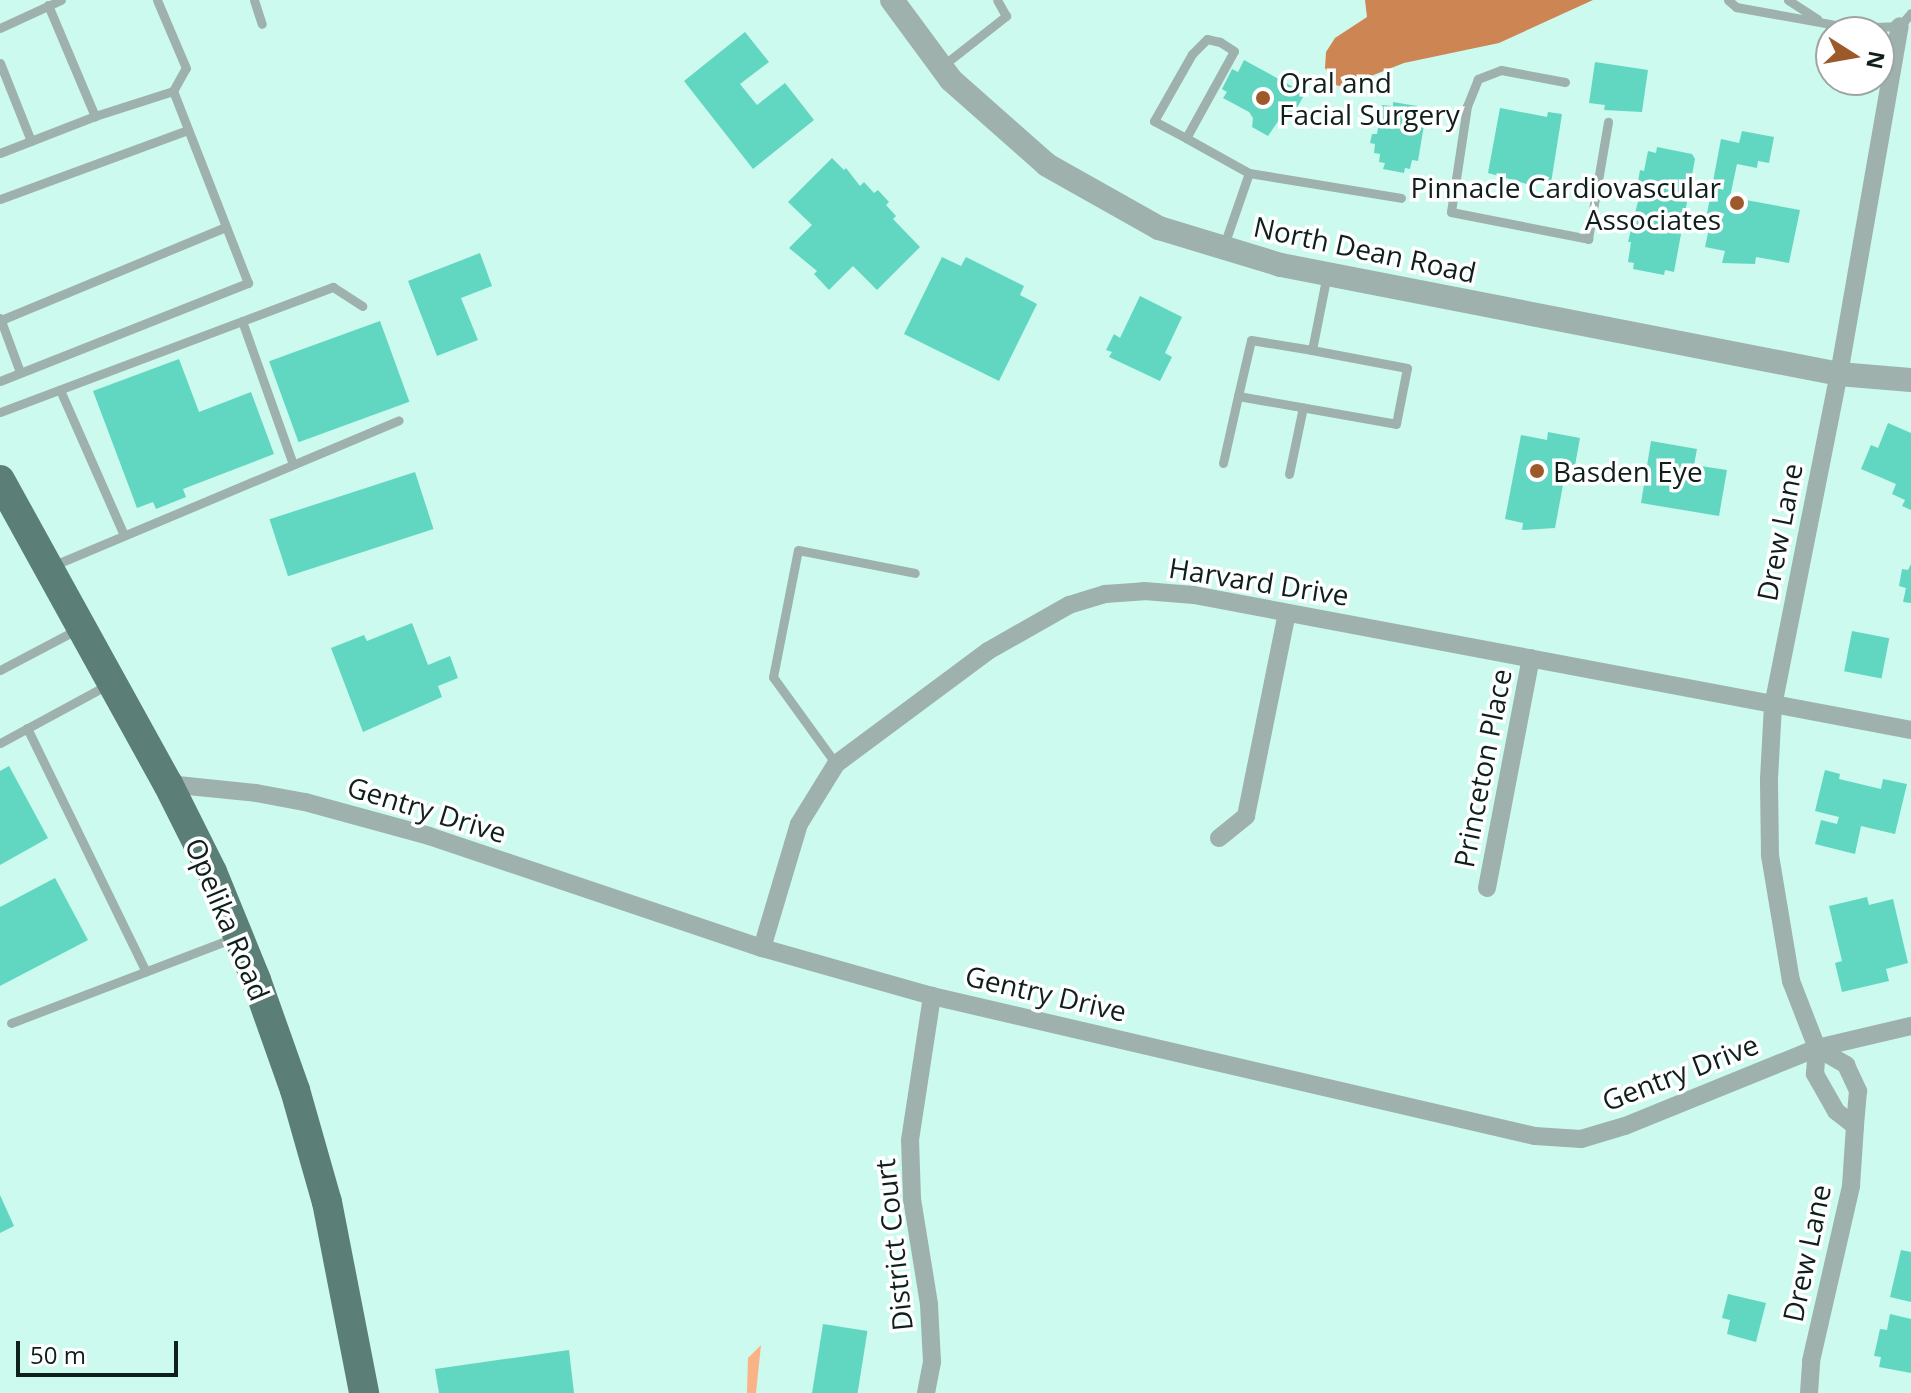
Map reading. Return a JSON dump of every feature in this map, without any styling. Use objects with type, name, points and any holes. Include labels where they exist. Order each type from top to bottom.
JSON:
[{"type":"main road","name":"Opelika Road","points":[[0,480],[168,784],[238,936],[295,1090],[327,1202],[364,1393]]},
{"type":"street","name":"North Dean Road","points":[[892,0],[951,80],[1047,165],[1159,228],[1327,274],[1839,374],[1911,380]]},
{"type":"street","name":"Drew Lane","points":[[1855,1126],[1836,1111],[1815,1074],[1817,1048],[1791,981],[1770,855],[1773,706],[1905,19]]},
{"type":"street","name":"Harvard Drive","points":[[762,948],[799,824],[836,764],[988,651],[1069,605],[1105,594],[1144,591],[1194,595],[1911,730]]},
{"type":"street","points":[[1219,838],[1246,816],[1287,613]]},
{"type":"street","name":"Princeton Place","points":[[1487,888],[1531,658]]},
{"type":"street","name":"Gentry Drive","points":[[168,784],[256,793],[305,802],[429,836],[762,948],[932,996],[1535,1136],[1581,1139],[1625,1126],[1817,1048],[1911,1026]]},
{"type":"street","name":"District Court","points":[[926,1393],[932,1362],[929,1304],[912,1199],[910,1140],[932,996]]},
{"type":"street","name":"Drew Lane","points":[[1809,1393],[1811,1361],[1851,1186],[1858,1091],[1846,1065],[1817,1048]]},
{"type":"lane","points":[[0,28],[61,0]]},
{"type":"lane","points":[[0,153],[95,116],[173,91],[186,68],[157,0]]},
{"type":"lane","points":[[254,0],[262,24]]},
{"type":"lane","points":[[941,67],[1006,16],[997,0]]},
{"type":"lane","points":[[1728,0],[1736,7],[1815,21]]},
{"type":"lane","points":[[1788,0],[1815,17]]},
{"type":"lane","points":[[48,5],[95,116]]},
{"type":"lane","points":[[1186,138],[1234,51],[1220,42],[1207,39],[1192,54],[1154,121],[1249,173],[1401,198]]},
{"type":"lane","points":[[0,63],[31,141]]},
{"type":"lane","points":[[1565,82],[1501,70],[1478,79],[1467,106],[1451,212],[1588,239],[1608,122]]},
{"type":"lane","points":[[0,381],[248,283],[173,91]]},
{"type":"lane","points":[[0,199],[188,130]]},
{"type":"lane","points":[[1223,248],[1249,173]]},
{"type":"lane","points":[[20,372],[0,319],[226,227]]},
{"type":"lane","points":[[1312,350],[1327,274]]},
{"type":"lane","points":[[0,412],[333,287],[362,306]]},
{"type":"lane","points":[[242,321],[293,464]]},
{"type":"lane","points":[[1223,463],[1238,396],[1251,340],[1407,368],[1396,424],[1238,396]]},
{"type":"lane","points":[[60,390],[124,535]]},
{"type":"lane","points":[[1289,474],[1303,407]]},
{"type":"lane","points":[[48,567],[399,420]]},
{"type":"lane","points":[[836,764],[773,677],[798,550],[915,573]]},
{"type":"lane","points":[[0,670],[81,627]]},
{"type":"lane","points":[[0,743],[112,682]]},
{"type":"lane","points":[[27,728],[146,972]]},
{"type":"lane","points":[[11,1023],[238,936]]},
{"type":"shaded area","points":[[1365,0],[1593,0],[1499,43],[1404,63],[1371,76],[1357,88],[1346,88],[1336,85],[1325,68],[1326,52],[1335,38],[1367,17]]},
{"type":"shaded area","points":[[761,1345],[756,1393],[747,1393],[748,1358]]},
{"type":"building","points":[[745,32],[769,62],[740,84],[757,105],[785,83],[814,120],[753,169],[684,81]]},
{"type":"building","name":"Oral and Facial Surgery","points":[[1244,60],[1297,89],[1303,97],[1293,115],[1290,113],[1286,120],[1281,117],[1268,136],[1252,127],[1253,118],[1249,112],[1223,98],[1227,92],[1222,89],[1232,69],[1238,72]]},
{"type":"building","points":[[1595,62],[1648,70],[1642,112],[1604,110],[1605,105],[1589,103]]},
{"type":"building","points":[[1393,102],[1417,106],[1416,111],[1426,113],[1418,161],[1412,160],[1410,169],[1405,168],[1404,173],[1383,169],[1385,163],[1379,162],[1380,154],[1374,153],[1375,144],[1370,143],[1372,134],[1377,134],[1382,105],[1393,106]]},
{"type":"building","points":[[1500,108],[1547,117],[1548,112],[1562,114],[1551,183],[1535,180],[1534,186],[1488,173]]},
{"type":"building","name":"Pinnacle Cardiovascular Associates","points":[[1742,131],[1774,137],[1769,163],[1758,161],[1757,168],[1737,164],[1730,197],[1800,210],[1789,263],[1756,257],[1755,264],[1722,263],[1725,251],[1705,247],[1710,224],[1705,224],[1721,139],[1739,143]]},
{"type":"building","points":[[1657,147],[1692,154],[1695,159],[1674,272],[1665,270],[1664,275],[1633,269],[1634,263],[1628,262],[1631,242],[1628,242],[1641,189],[1637,188],[1640,170],[1644,171],[1648,151],[1656,153]]},
{"type":"building","points":[[832,158],[844,170],[846,168],[860,186],[864,182],[874,193],[878,190],[889,202],[886,205],[896,216],[893,219],[920,247],[877,290],[853,266],[829,290],[814,274],[817,271],[789,248],[812,225],[788,202]]},
{"type":"building","points":[[480,253],[492,286],[461,298],[478,340],[437,356],[408,281]]},
{"type":"building","points":[[942,257],[961,266],[966,257],[1024,286],[1020,295],[1037,304],[999,381],[904,334]]},
{"type":"building","points":[[1140,296],[1182,317],[1165,353],[1172,357],[1160,381],[1109,357],[1112,352],[1106,350],[1114,334],[1120,338]]},
{"type":"building","points":[[380,321],[409,402],[299,442],[269,361]]},
{"type":"building","points":[[179,359],[199,412],[251,392],[274,454],[183,489],[186,497],[156,509],[153,502],[137,508],[93,391]]},
{"type":"building","points":[[1888,423],[1911,433],[1911,510],[1902,506],[1905,500],[1892,494],[1896,484],[1861,469],[1871,445],[1878,448]]},
{"type":"building","points":[[1548,432],[1580,438],[1574,471],[1566,469],[1555,528],[1522,530],[1523,523],[1505,519],[1521,435],[1547,440]]},
{"type":"building","points":[[1651,441],[1697,449],[1694,465],[1727,470],[1719,516],[1641,503]]},
{"type":"building","points":[[415,472],[434,529],[288,576],[269,519]]},
{"type":"building","points":[[1911,564],[1911,603],[1903,602],[1906,588],[1899,586],[1902,569],[1908,570]]},
{"type":"building","points":[[412,623],[428,665],[450,656],[458,678],[438,686],[442,697],[363,732],[331,648],[364,635],[367,641]]},
{"type":"building","points":[[1852,631],[1889,638],[1881,678],[1844,671]]},
{"type":"building","points":[[9,766],[48,838],[0,865],[0,771]]},
{"type":"building","points":[[1825,770],[1840,774],[1839,779],[1881,789],[1883,779],[1907,784],[1895,834],[1861,826],[1855,854],[1815,844],[1821,820],[1837,824],[1839,817],[1815,811]]},
{"type":"building","points":[[55,878],[88,940],[0,986],[0,907]]},
{"type":"building","points":[[1867,897],[1869,905],[1893,899],[1908,963],[1886,969],[1889,981],[1842,992],[1835,963],[1842,961],[1829,906]]},
{"type":"building","points":[[0,1195],[14,1226],[0,1233]]},
{"type":"building","points":[[1901,1250],[1911,1252],[1911,1302],[1890,1297]]},
{"type":"building","points":[[1728,1294],[1766,1303],[1756,1342],[1727,1334],[1730,1320],[1722,1318]]},
{"type":"building","points":[[1890,1314],[1911,1319],[1911,1373],[1879,1367],[1881,1357],[1874,1356],[1880,1329],[1887,1330]]},
{"type":"building","points":[[823,1324],[867,1331],[858,1393],[812,1393]]},
{"type":"building","points":[[569,1350],[574,1393],[439,1393],[435,1369]]},
{"type":"place","name":"Oral and Facial Surgery","points":[[1263,98]]},
{"type":"place","name":"Pinnacle Cardiovascular Associates","points":[[1737,203]]},
{"type":"place","name":"Basden Eye","points":[[1537,471]]}]
